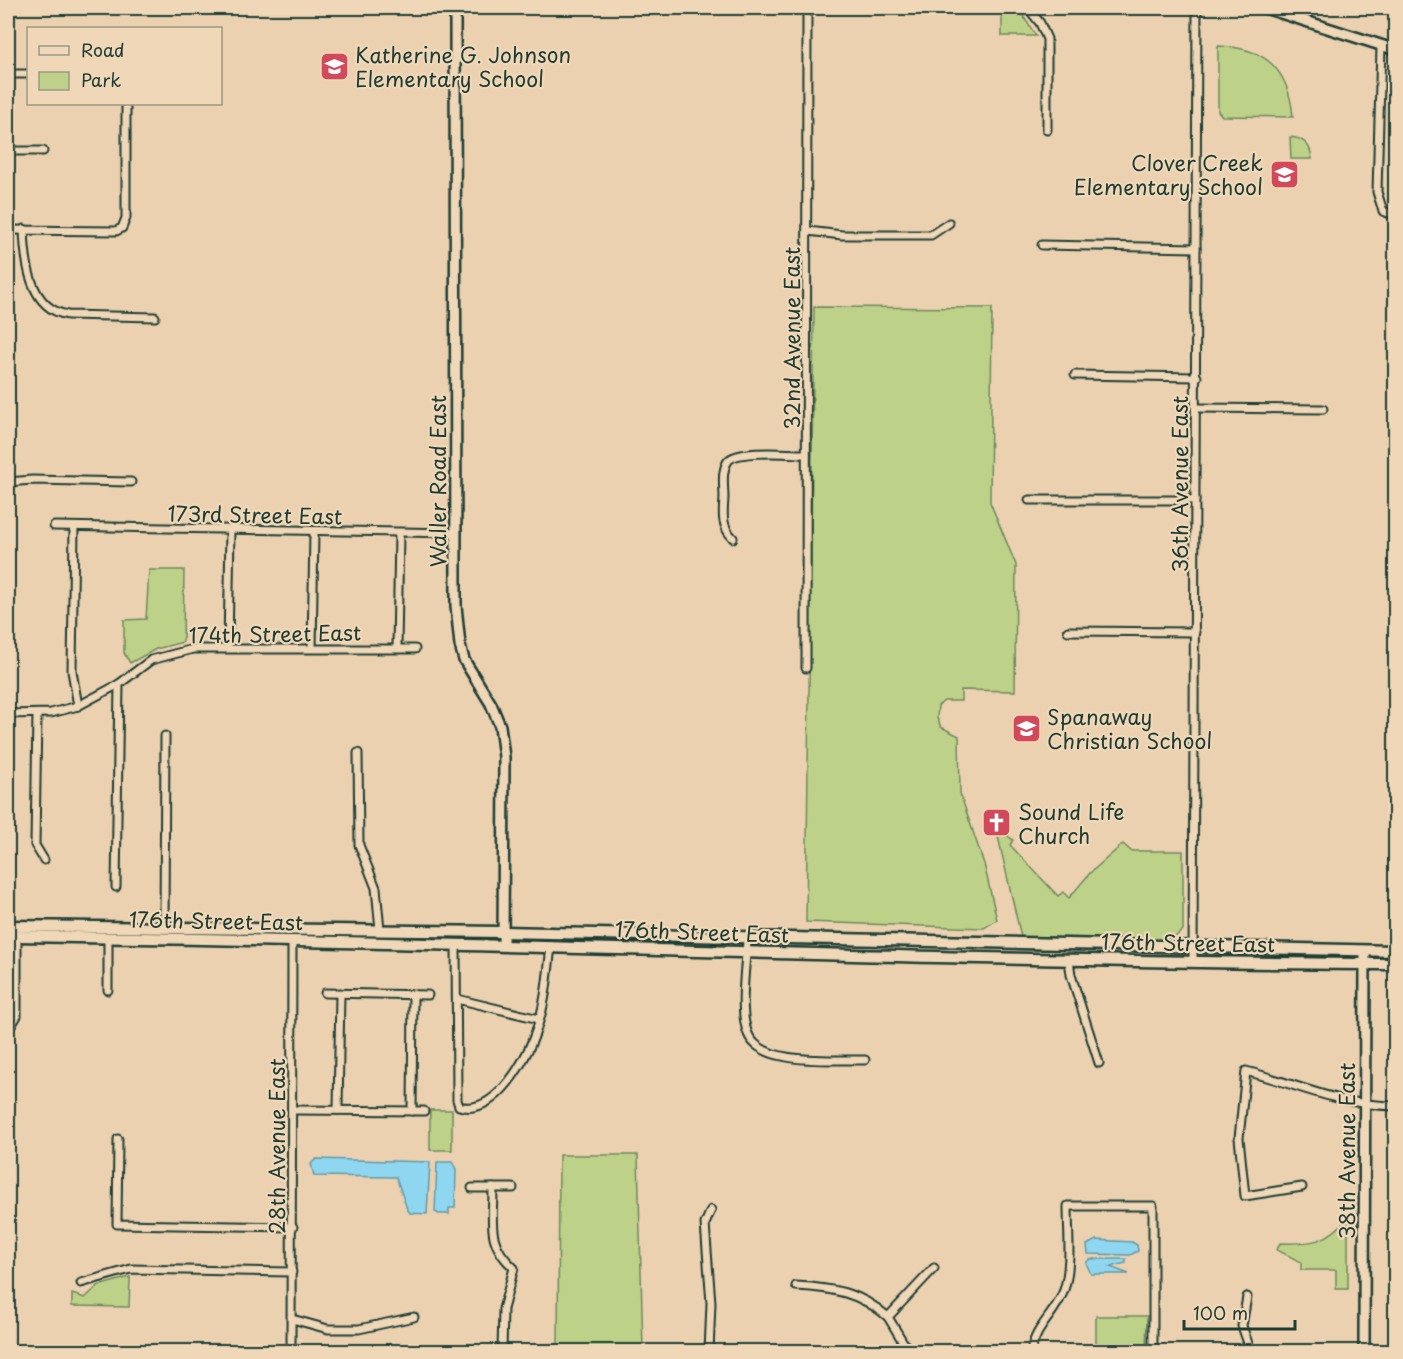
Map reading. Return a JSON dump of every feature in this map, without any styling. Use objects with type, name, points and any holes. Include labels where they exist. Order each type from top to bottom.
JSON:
[{"type":"main road","name":"176th Street East","points":[[8,926],[503,932],[747,939],[1395,951]]},
{"type":"main road","points":[[11,935],[59,933],[64,927]]},
{"type":"main road","points":[[292,941],[296,935],[335,936],[343,930]]},
{"type":"main road","name":"176th Street East","points":[[11,935],[1069,960],[1395,964]]},
{"type":"street","name":"Waller Road East","points":[[455,8],[456,606],[460,645],[472,675],[491,704],[502,736],[504,757],[503,945]]},
{"type":"street","name":"32nd Avenue East","points":[[806,668],[807,8]]},
{"type":"street","points":[[1028,8],[1040,23],[1047,39],[1047,130]]},
{"type":"street","name":"36th Avenue East","points":[[1193,960],[1197,8]]},
{"type":"street","points":[[1265,8],[1395,50]]},
{"type":"street","points":[[1381,46],[1377,192],[1383,211],[1395,216]]},
{"type":"street","points":[[8,74],[27,74]]},
{"type":"street","points":[[8,230],[116,231],[122,228],[126,218],[126,105]]},
{"type":"street","points":[[8,151],[43,151]]},
{"type":"street","points":[[808,231],[842,235],[931,235],[949,223]]},
{"type":"street","points":[[24,229],[25,257],[29,274],[42,298],[54,310],[68,315],[155,317]]},
{"type":"street","points":[[1042,245],[1197,248]]},
{"type":"street","points":[[1075,375],[1197,377]]},
{"type":"street","points":[[1196,408],[1323,409]]},
{"type":"street","points":[[733,538],[726,531],[723,520],[724,475],[731,458],[744,454],[807,454]]},
{"type":"street","points":[[8,482],[32,480],[131,482]]},
{"type":"street","points":[[1029,500],[1195,500]]},
{"type":"street","name":"173rd Street East","points":[[54,526],[455,533]]},
{"type":"street","points":[[74,527],[72,671],[78,706]]},
{"type":"street","points":[[228,647],[230,530]]},
{"type":"street","points":[[312,648],[314,532]]},
{"type":"street","points":[[397,648],[399,533]]},
{"type":"street","points":[[1068,631],[1195,632]]},
{"type":"street","name":"174th Street East","points":[[8,714],[37,714],[78,706],[119,684],[145,664],[167,654],[193,649],[228,647],[415,649]]},
{"type":"street","points":[[116,887],[119,684]]},
{"type":"street","points":[[37,714],[35,845],[44,860]]},
{"type":"street","points":[[164,928],[165,736]]},
{"type":"street","points":[[358,753],[359,845],[376,888],[380,930]]},
{"type":"street","points":[[8,1031],[16,1016],[11,935]]},
{"type":"street","points":[[108,939],[108,990]]},
{"type":"street","points":[[747,939],[745,1020],[749,1038],[758,1048],[774,1056],[865,1060]]},
{"type":"street","name":"28th Avenue East","points":[[291,1352],[292,941]]},
{"type":"street","points":[[456,944],[457,1100],[459,1106],[476,1107],[485,1104],[502,1090],[527,1050],[539,1019],[551,946]]},
{"type":"street","name":"38th Avenue East","points":[[1364,1352],[1365,951]]},
{"type":"street","points":[[1069,960],[1071,975],[1100,1063]]},
{"type":"street","points":[[325,993],[428,994]]},
{"type":"street","points":[[338,1110],[340,993]]},
{"type":"street","points":[[412,1111],[413,994]]},
{"type":"street","points":[[457,999],[539,1019]]},
{"type":"street","points":[[1302,1187],[1245,1196],[1239,1127],[1246,1071],[1309,1093],[1364,1105],[1395,1106]]},
{"type":"street","points":[[293,1110],[424,1111]]},
{"type":"street","points":[[117,1139],[117,1224],[293,1227]]},
{"type":"street","points":[[472,1188],[513,1188]]},
{"type":"street","points":[[493,1188],[494,1241],[497,1252],[514,1268],[503,1309],[502,1352]]},
{"type":"street","points":[[1031,1352],[1037,1329],[1064,1290],[1067,1267],[1068,1206],[1153,1206],[1153,1352]]},
{"type":"street","points":[[709,1352],[711,1311],[705,1224],[711,1210]]},
{"type":"street","points":[[888,1317],[934,1268]]},
{"type":"street","points":[[81,1283],[131,1269],[292,1272]]},
{"type":"street","points":[[796,1286],[828,1287],[857,1296],[888,1317],[909,1352]]},
{"type":"street","points":[[1247,1297],[1242,1326],[1251,1352]]},
{"type":"street","points":[[292,1319],[328,1329],[359,1329],[414,1317]]},
{"type":"green space","points":[[1002,8],[1018,8],[1036,36],[1002,36]]},
{"type":"green space","points":[[1218,46],[1249,51],[1272,64],[1286,86],[1293,117],[1222,116],[1218,111]]},
{"type":"green space","points":[[1290,137],[1306,143],[1312,159],[1291,159]]},
{"type":"green space","points":[[814,307],[992,308],[990,502],[1016,565],[1015,691],[961,690],[961,701],[944,701],[938,706],[937,718],[941,727],[959,736],[960,793],[984,864],[997,920],[984,928],[806,922]]},
{"type":"green space","points":[[149,570],[184,570],[183,642],[156,649],[130,663],[124,653],[124,620],[146,619]]},
{"type":"green space","points":[[1000,830],[1013,840],[1010,845],[1058,896],[1063,892],[1069,898],[1090,873],[1123,844],[1131,851],[1183,851],[1183,930],[1175,937],[1158,940],[1021,937],[997,832]]},
{"type":"green space","points":[[430,1110],[452,1110],[452,1150],[430,1150]]},
{"type":"green space","points":[[559,1155],[638,1155],[643,1351],[558,1351]]},
{"type":"green space","points":[[1348,1217],[1348,1289],[1336,1289],[1336,1270],[1301,1270],[1301,1262],[1277,1250],[1280,1243],[1310,1242],[1326,1237],[1341,1226]]},
{"type":"green space","points":[[130,1277],[129,1307],[72,1306],[72,1294],[85,1298],[98,1286]]},
{"type":"green space","points":[[1096,1316],[1147,1316],[1146,1351],[1096,1351]]},
{"type":"water","points":[[316,1159],[430,1162],[427,1214],[410,1213],[396,1177],[314,1176],[311,1164]]},
{"type":"water","points":[[437,1162],[452,1162],[456,1169],[455,1208],[449,1208],[449,1214],[435,1212]]},
{"type":"water","points":[[1096,1240],[1132,1242],[1137,1245],[1138,1251],[1130,1255],[1088,1254],[1087,1245]]},
{"type":"water","points":[[1090,1259],[1126,1259],[1126,1263],[1110,1267],[1129,1274],[1091,1274],[1086,1263]]},
{"type":"place","name":"Katherine G. Johnson Elementary School","points":[[334,66]]},
{"type":"place","name":"Clover Creek Elementary School","points":[[1284,174]]},
{"type":"place","name":"Spanaway Christian School","points":[[1026,728]]},
{"type":"place","name":"Sound Life Church","points":[[997,823]]}]
